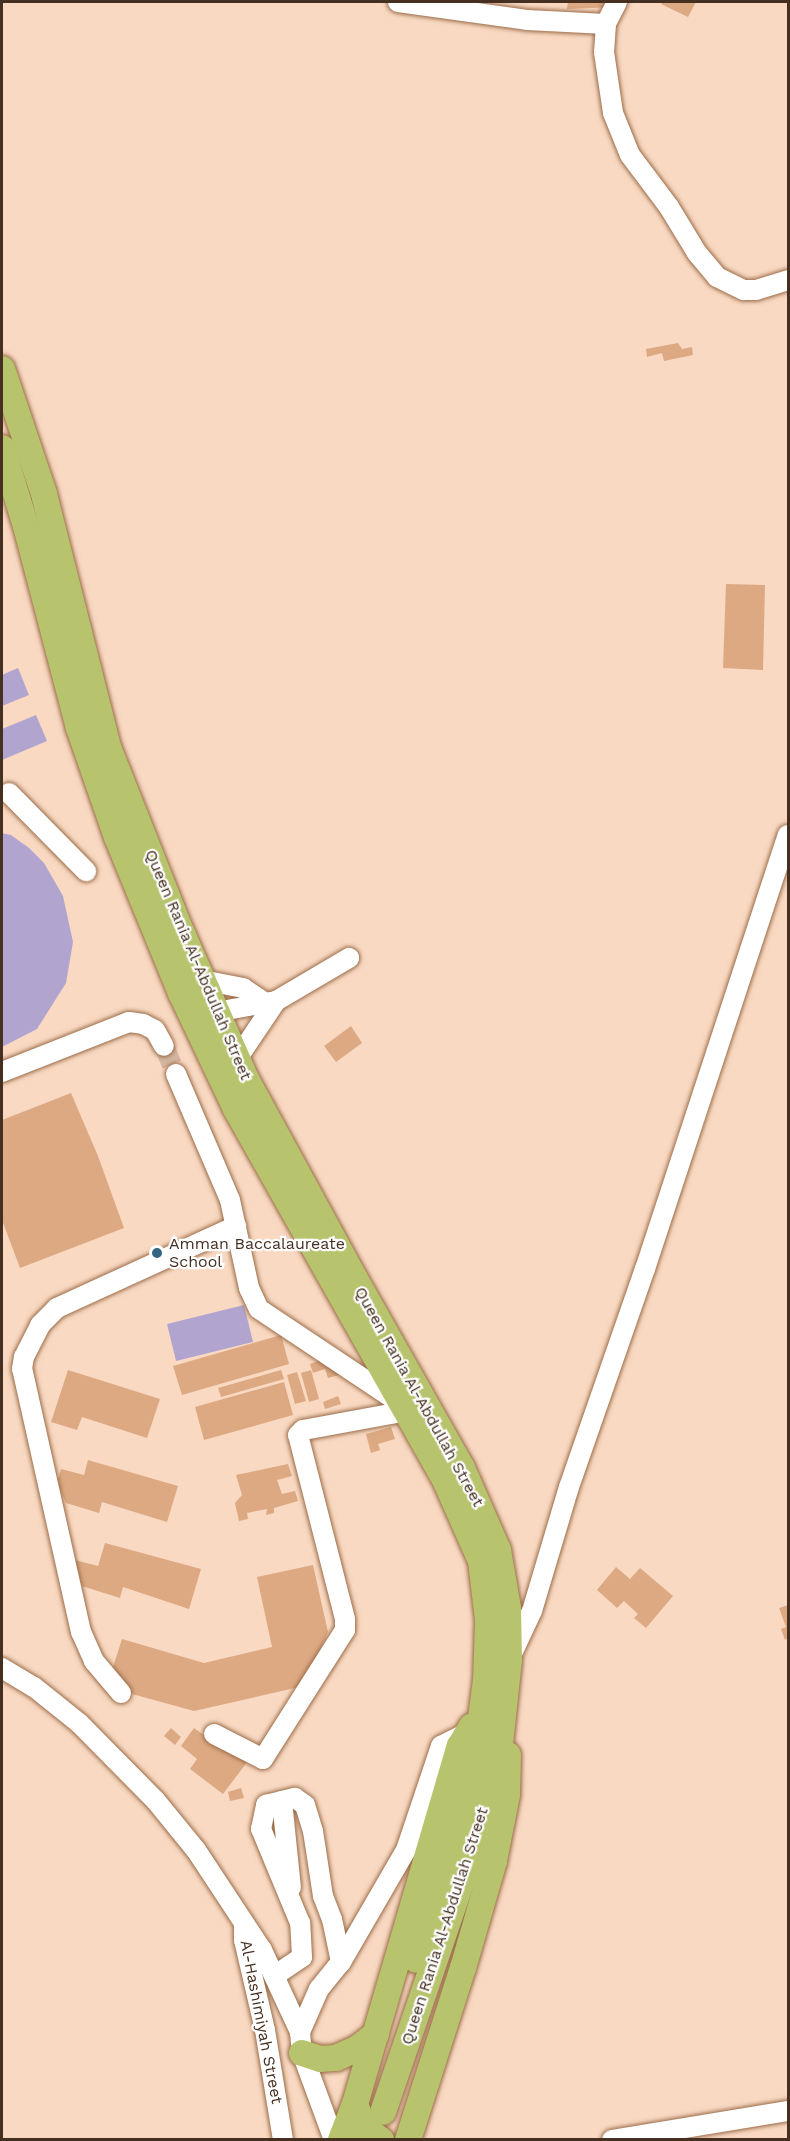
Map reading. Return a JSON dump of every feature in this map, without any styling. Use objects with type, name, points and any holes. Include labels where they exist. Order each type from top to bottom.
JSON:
[{"type":"main road","name":"Queen Rania Al-Abdullah Street","points":[[2,369],[44,494],[108,747],[135,819],[202,980],[237,1059],[355,1279],[475,1494],[498,1550],[508,1608],[509,1660],[500,1744],[475,1842],[368,2108]]},
{"type":"main road","name":"Queen Rania Al-Abdullah Street","points":[[2,448],[27,530],[79,728],[145,907],[181,993],[236,1109],[460,1509],[481,1562],[488,1621],[475,1723],[475,1763],[463,1813],[368,2108]]},
{"type":"main road","points":[[402,2137],[463,1968],[494,1860],[507,1796],[506,1703]]},
{"type":"main road","points":[[381,2139],[364,2128],[376,2034],[460,1746],[475,1723]]},
{"type":"main road","points":[[301,2042],[320,2059],[336,2058],[358,2048],[376,2034]]},
{"type":"main road","points":[[340,2139],[368,2108]]},
{"type":"street","points":[[398,2],[527,20],[606,24]]},
{"type":"street","points":[[616,2],[606,24],[604,52],[607,86],[619,133],[630,155],[669,207],[697,253],[717,277],[744,290],[756,290],[789,280]]},
{"type":"street","points":[[9,793],[86,871]]},
{"type":"street","points":[[509,1660],[532,1611],[572,1477],[645,1269],[789,835]]},
{"type":"street","points":[[216,1012],[270,1002],[349,958]]},
{"type":"street","points":[[202,980],[243,988],[270,1002]]},
{"type":"street","points":[[237,1059],[270,1002]]},
{"type":"street","points":[[2,1072],[129,1022],[149,1026],[160,1036],[164,1046]]},
{"type":"street","points":[[176,1074],[230,1200],[249,1288],[259,1310],[405,1408]]},
{"type":"street","points":[[121,1693],[94,1661],[81,1632],[21,1369],[24,1357],[40,1325],[57,1308],[236,1226]]},
{"type":"street","points":[[214,1734],[260,1759],[265,1758],[345,1630],[345,1619],[298,1435],[303,1430],[405,1408]]},
{"type":"street","points":[[2,1668],[52,1700],[136,1780],[196,1850],[244,1924]]},
{"type":"street","points":[[301,2042],[319,1989],[341,1962],[405,1850],[441,1746],[475,1723]]},
{"type":"street","points":[[274,1976],[302,1957],[300,1923],[292,1902],[282,1801],[295,1798],[305,1804],[313,1831],[323,1896],[332,1919],[341,1962]]},
{"type":"street","points":[[405,1850],[422,1878]]},
{"type":"street","name":"Al-Hashimiyah Street","points":[[244,1924],[262,1950],[274,1976],[301,2042],[334,2139]]},
{"type":"street","name":"Al-Hashimiyah Street","points":[[244,1924],[244,1940],[265,2030],[283,2139]]},
{"type":"street","points":[[612,2139],[789,2111]]},
{"type":"shaded area","points":[[18,668],[29,695],[2,706],[2,675]]},
{"type":"shaded area","points":[[36,715],[47,741],[2,760],[2,729]]},
{"type":"shaded area","points":[[2,833],[11,835],[44,863],[63,896],[73,942],[66,983],[37,1029],[2,1047]]},
{"type":"shaded area","points":[[244,1305],[253,1342],[176,1361],[167,1324]]},
{"type":"building","points":[[568,2],[615,2],[614,7],[567,9]]},
{"type":"building","points":[[663,2],[696,2],[688,17],[661,4]]},
{"type":"building","points":[[678,343],[682,349],[692,347],[693,355],[664,361],[662,353],[647,357],[646,349]]},
{"type":"building","points":[[726,584],[765,585],[763,670],[723,668]]},
{"type":"building","points":[[351,1026],[362,1043],[336,1062],[324,1046]]},
{"type":"building","points":[[71,1093],[98,1156],[124,1228],[20,1268],[2,1220],[2,1120]]},
{"type":"building","points":[[281,1335],[289,1364],[182,1395],[173,1366]]},
{"type":"building","points":[[327,1358],[334,1362],[339,1375],[328,1378],[325,1369],[313,1373],[310,1364]]},
{"type":"building","points":[[68,1370],[160,1399],[147,1438],[82,1417],[77,1430],[51,1422]]},
{"type":"building","points":[[281,1370],[284,1379],[221,1397],[218,1388]]},
{"type":"building","points":[[311,1370],[319,1399],[309,1402],[301,1373]]},
{"type":"building","points":[[297,1372],[306,1401],[295,1404],[287,1375]]},
{"type":"building","points":[[284,1382],[293,1415],[204,1440],[195,1407]]},
{"type":"building","points":[[338,1396],[341,1404],[325,1409],[323,1402]]},
{"type":"building","points":[[391,1427],[395,1439],[378,1444],[380,1450],[371,1453],[366,1434]]},
{"type":"building","points":[[88,1460],[178,1486],[167,1522],[102,1502],[99,1513],[66,1503],[57,1482],[61,1469],[84,1475]]},
{"type":"building","points":[[288,1464],[292,1476],[277,1480],[282,1494],[295,1491],[298,1501],[274,1508],[274,1513],[266,1515],[267,1509],[247,1513],[248,1519],[239,1521],[235,1503],[242,1495],[236,1475]]},
{"type":"building","points":[[105,1543],[201,1569],[189,1609],[123,1587],[120,1598],[82,1586],[75,1560],[98,1566]]},
{"type":"building","points":[[313,1565],[328,1632],[304,1686],[194,1711],[132,1694],[113,1667],[122,1639],[204,1663],[272,1647],[257,1577]]},
{"type":"building","points":[[616,1567],[630,1579],[640,1568],[673,1596],[646,1628],[634,1618],[638,1614],[624,1601],[617,1608],[597,1590]]},
{"type":"building","points":[[788,1605],[788,1638],[785,1640],[781,1629],[786,1627],[779,1608]]},
{"type":"building","points":[[171,1728],[181,1737],[175,1745],[164,1736]]},
{"type":"building","points":[[194,1728],[217,1745],[248,1761],[223,1794],[190,1769],[197,1759],[181,1746]]},
{"type":"building","points":[[241,1788],[244,1798],[230,1801],[228,1792]]},
{"type":"tunnel","points":[[164,1046],[176,1074]]},
{"type":"place","name":"Amman Baccalaureate School","points":[[157,1253]]}]
